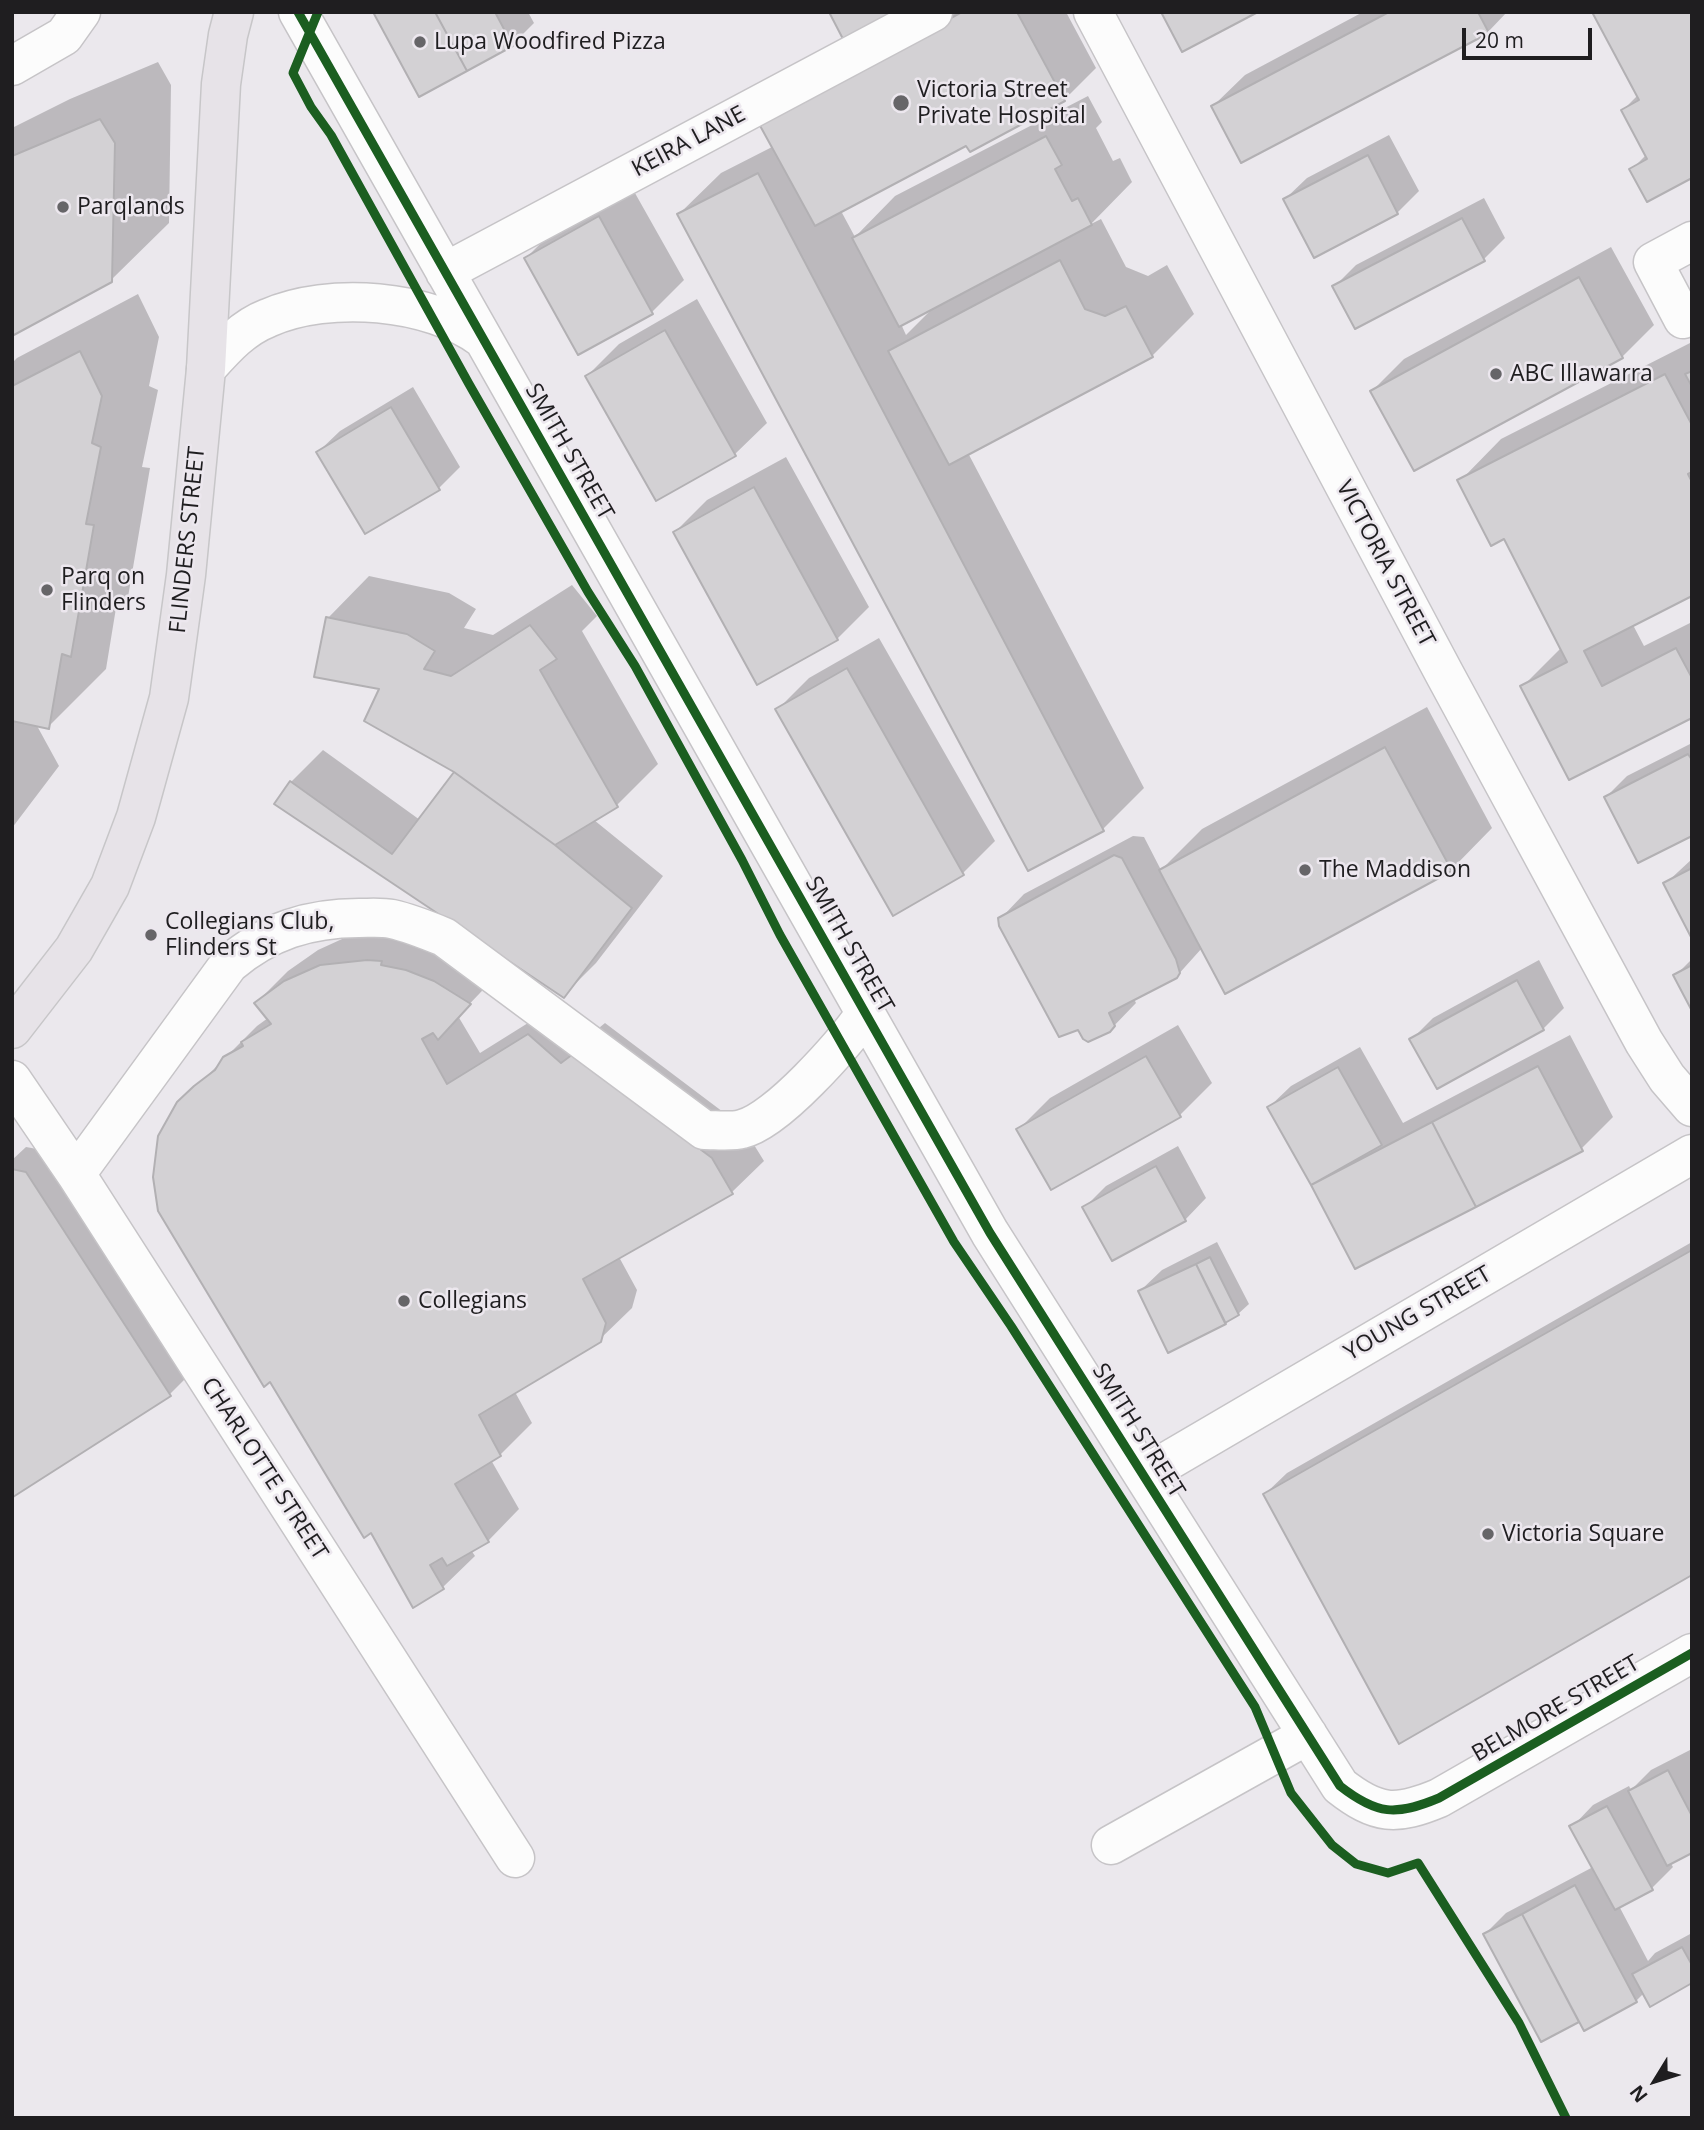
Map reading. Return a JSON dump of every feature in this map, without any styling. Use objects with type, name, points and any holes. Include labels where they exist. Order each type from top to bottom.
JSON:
[{"type":"main road","name":"FLINDERS STREET","points":[[12,1030],[74,950],[110,886],[136,817],[169,698],[186,575],[206,369],[222,84],[228,35],[234,12]]},
{"type":"street","points":[[12,66],[69,32],[81,12]]},
{"type":"street","name":"SMITH STREET","points":[[298,12],[990,1233],[1340,1786],[1361,1802],[1385,1811],[1413,1808],[1439,1798]]},
{"type":"street","name":"KEIRA LANE","points":[[446,272],[933,12]]},
{"type":"street","name":"VICTORIA STREET","points":[[1093,12],[1424,636],[1644,1042],[1667,1078],[1692,1107]]},
{"type":"street","points":[[1692,241],[1653,262],[1683,319],[1692,314]]},
{"type":"street","points":[[206,369],[234,339],[265,318],[317,305],[366,303],[404,306],[461,324],[483,339]]},
{"type":"street","points":[[76,1174],[229,964],[250,946],[279,932],[329,918],[389,919],[418,926],[444,937],[704,1130],[743,1129],[772,1114],[842,1046],[865,1014]]},
{"type":"street","name":"CHARLOTTE STREET","points":[[12,1080],[76,1174],[515,1858]]},
{"type":"street","name":"YOUNG STREET","points":[[1144,1475],[1692,1154]]},
{"type":"street","name":"BELMORE STREET","points":[[1439,1798],[1692,1653]]},
{"type":"street","points":[[1111,1845],[1308,1735]]},
{"type":"building","name":"Lupa Woodfired Pizza","points":[[373,12],[435,12],[467,71],[419,97]]},
{"type":"building","points":[[435,12],[495,12],[513,46],[467,71]]},
{"type":"building","points":[[829,12],[895,12],[843,39]]},
{"type":"building","name":"Victoria Street Private Hospital","points":[[962,12],[1017,12],[1065,101],[970,152],[966,146],[815,226],[758,122]]},
{"type":"building","points":[[1161,12],[1258,12],[1182,52]]},
{"type":"building","points":[[1389,12],[1478,12],[1489,33],[1241,163],[1211,106]]},
{"type":"building","points":[[1592,12],[1692,12],[1692,178],[1647,202],[1629,169],[1647,159],[1621,110],[1639,100]]},
{"type":"building","name":"Parqlands","points":[[100,119],[115,143],[112,282],[12,336],[12,156]]},
{"type":"building","points":[[1046,136],[1062,165],[1055,169],[1072,201],[1078,198],[1092,225],[899,327],[852,238]]},
{"type":"building","points":[[1368,155],[1398,214],[1314,258],[1283,199]]},
{"type":"building","points":[[758,173],[1104,831],[1028,871],[677,214]]},
{"type":"building","points":[[599,216],[653,314],[578,355],[524,258]]},
{"type":"building","points":[[1462,218],[1485,261],[1355,329],[1332,286]]},
{"type":"building","points":[[1060,260],[1085,309],[1105,316],[1126,306],[1153,357],[949,465],[888,351]]},
{"type":"building","name":"ABC Illawarra","points":[[1579,277],[1623,358],[1414,471],[1370,391]]},
{"type":"building","points":[[665,330],[736,456],[656,501],[585,376]]},
{"type":"building","name":"Parq on Flinders","points":[[80,351],[102,396],[92,443],[101,447],[86,524],[94,525],[71,657],[62,654],[49,729],[12,721],[12,386]]},
{"type":"building","points":[[1692,371],[1692,387],[1685,374]]},
{"type":"building","points":[[1665,374],[1692,425],[1692,472],[1688,474],[1692,482],[1692,596],[1584,651],[1602,686],[1676,648],[1692,678],[1692,718],[1569,780],[1520,686],[1567,662],[1504,539],[1491,546],[1457,480]]},
{"type":"building","points":[[391,407],[440,490],[365,534],[316,452]]},
{"type":"building","points":[[754,487],[838,640],[757,685],[673,532]]},
{"type":"building","points":[[326,617],[407,634],[435,651],[424,669],[451,676],[530,625],[557,659],[540,670],[618,807],[555,845],[454,772],[364,721],[379,689],[314,677]]},
{"type":"building","points":[[847,668],[964,875],[893,916],[775,709]]},
{"type":"building","name":"The Maddison","points":[[1385,747],[1452,871],[1225,994],[1159,870]]},
{"type":"building","points":[[1688,754],[1692,760],[1692,836],[1638,863],[1604,797]]},
{"type":"building","points":[[454,772],[555,845],[632,908],[564,998],[274,804],[290,781],[392,854]]},
{"type":"building","points":[[1114,855],[1122,858],[1176,959],[1180,973],[1177,978],[1109,1013],[1115,1026],[1110,1032],[1088,1042],[1078,1030],[1059,1037],[999,926],[998,918]]},
{"type":"building","points":[[1692,868],[1692,939],[1663,883]]},
{"type":"building","name":"Collegians","points":[[382,961],[381,965],[406,970],[434,981],[471,1004],[438,1040],[433,1033],[422,1039],[447,1084],[528,1034],[561,1063],[573,1054],[712,1158],[733,1194],[583,1279],[606,1323],[601,1342],[479,1415],[501,1456],[455,1484],[489,1542],[447,1566],[442,1558],[430,1565],[444,1589],[413,1608],[371,1533],[364,1538],[270,1382],[264,1387],[158,1211],[153,1177],[158,1136],[177,1102],[215,1070],[223,1057],[243,1046],[241,1042],[271,1024],[254,1003],[284,981],[320,965]]},
{"type":"building","points":[[1692,965],[1692,1011],[1673,975]]},
{"type":"building","points":[[1517,980],[1544,1030],[1437,1089],[1409,1039]]},
{"type":"building","points":[[1146,1056],[1181,1117],[1051,1190],[1016,1129]]},
{"type":"building","points":[[1538,1066],[1583,1151],[1476,1207],[1432,1122]]},
{"type":"building","points":[[1338,1067],[1382,1145],[1311,1185],[1267,1107]]},
{"type":"building","points":[[1432,1122],[1476,1207],[1355,1269],[1311,1185]]},
{"type":"building","points":[[1156,1166],[1186,1221],[1112,1261],[1082,1207]]},
{"type":"building","points":[[12,1169],[26,1172],[171,1396],[13,1497]]},
{"type":"building","name":"Victoria Square","points":[[1692,1250],[1692,1575],[1399,1744],[1263,1494]]},
{"type":"building","points":[[1210,1257],[1239,1315],[1225,1323],[1196,1264]]},
{"type":"building","points":[[1196,1264],[1226,1324],[1168,1353],[1138,1291]]},
{"type":"building","points":[[1668,1770],[1692,1816],[1692,1853],[1667,1866],[1628,1791]]},
{"type":"building","points":[[1607,1806],[1653,1890],[1615,1910],[1569,1826]]},
{"type":"building","points":[[1575,1885],[1637,2002],[1584,2031],[1522,1914]]},
{"type":"building","points":[[1522,1914],[1579,2022],[1541,2042],[1483,1934]]},
{"type":"building","points":[[1682,1947],[1692,1965],[1692,1983],[1650,2007],[1632,1974]]},
{"type":"cycle path","points":[[298,12],[990,1233],[1340,1786],[1365,1803],[1387,1810],[1424,1804],[1439,1798],[1692,1653]]},
{"type":"cycle path","points":[[318,12],[293,73],[311,107],[331,135],[588,592],[635,666],[742,860],[780,935],[954,1242],[1011,1326],[1255,1707],[1291,1793],[1332,1845],[1356,1864],[1388,1873],[1418,1863],[1519,2023],[1566,2118]]},
{"type":"place","name":"Lupa Woodfired Pizza","points":[[420,42]]},
{"type":"place","name":"Victoria Street Private Hospital","points":[[901,103]]},
{"type":"place","name":"Parqlands","points":[[63,207]]},
{"type":"place","name":"ABC Illawarra","points":[[1496,374]]},
{"type":"place","name":"Parq on Flinders","points":[[47,590]]},
{"type":"place","name":"The Maddison","points":[[1305,870]]},
{"type":"place","name":"Collegians Club, Flinders St","points":[[151,935]]},
{"type":"place","name":"Collegians","points":[[404,1301]]},
{"type":"place","name":"Victoria Square","points":[[1488,1534]]}]
